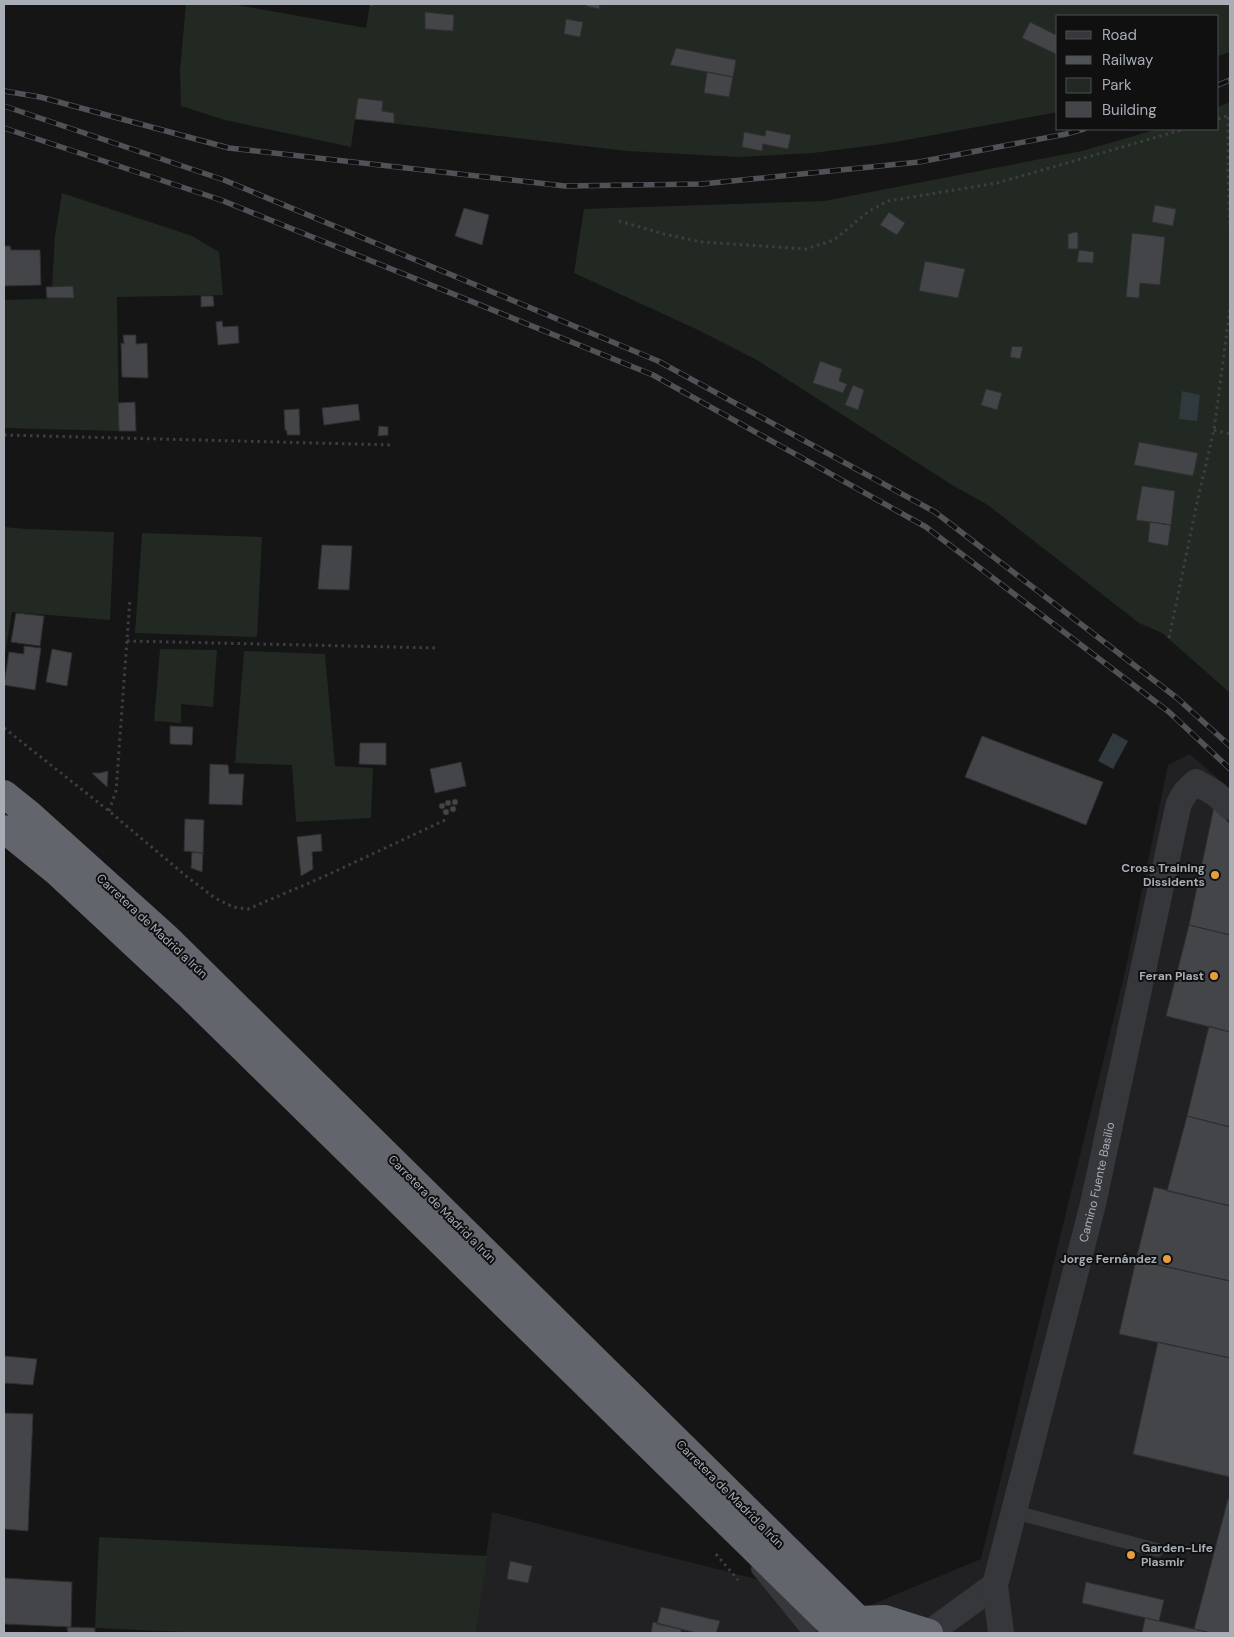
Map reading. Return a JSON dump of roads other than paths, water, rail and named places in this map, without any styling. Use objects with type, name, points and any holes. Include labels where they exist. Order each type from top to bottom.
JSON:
[{"type":"highway","name":"Carretera de Madrid a Irún","points":[[4,794],[168,938],[857,1629]]},
{"type":"highway","name":"Carretera de Madrid a Irún","points":[[4,828],[58,873],[189,995],[709,1504],[857,1629]]},
{"type":"highway","points":[[857,1629],[885,1619],[929,1633]]},
{"type":"street","name":"Camino Fuente Basilio","points":[[1001,1633],[995,1585],[1093,1204],[1178,807],[1182,796],[1196,782],[1216,794],[1230,807]]},
{"type":"street","points":[[929,1633],[995,1585]]},
{"type":"lane","name":"Carretera de Madrid a Irún","points":[[709,1504],[810,1633]]},
{"type":"lane","points":[[1014,1512],[1157,1550]]},
{"type":"railway","points":[[1219,85],[1230,80]]},
{"type":"railway","points":[[4,91],[40,97],[229,148],[565,186],[702,184],[919,162],[1080,130]]},
{"type":"railway","points":[[4,106],[224,180],[658,361],[935,512],[1177,698],[1230,746]]},
{"type":"railway","points":[[4,128],[221,200],[653,375],[926,527],[1169,712],[1230,769]]},
{"type":"place","name":"Cross Training Dissidents","points":[[1215,875]]},
{"type":"place","name":"Feran Plast","points":[[1214,976]]},
{"type":"place","name":"Jorge Fernández","points":[[1167,1259]]},
{"type":"place","name":"Garden-Life Plasmir","points":[[1131,1555]]}]
